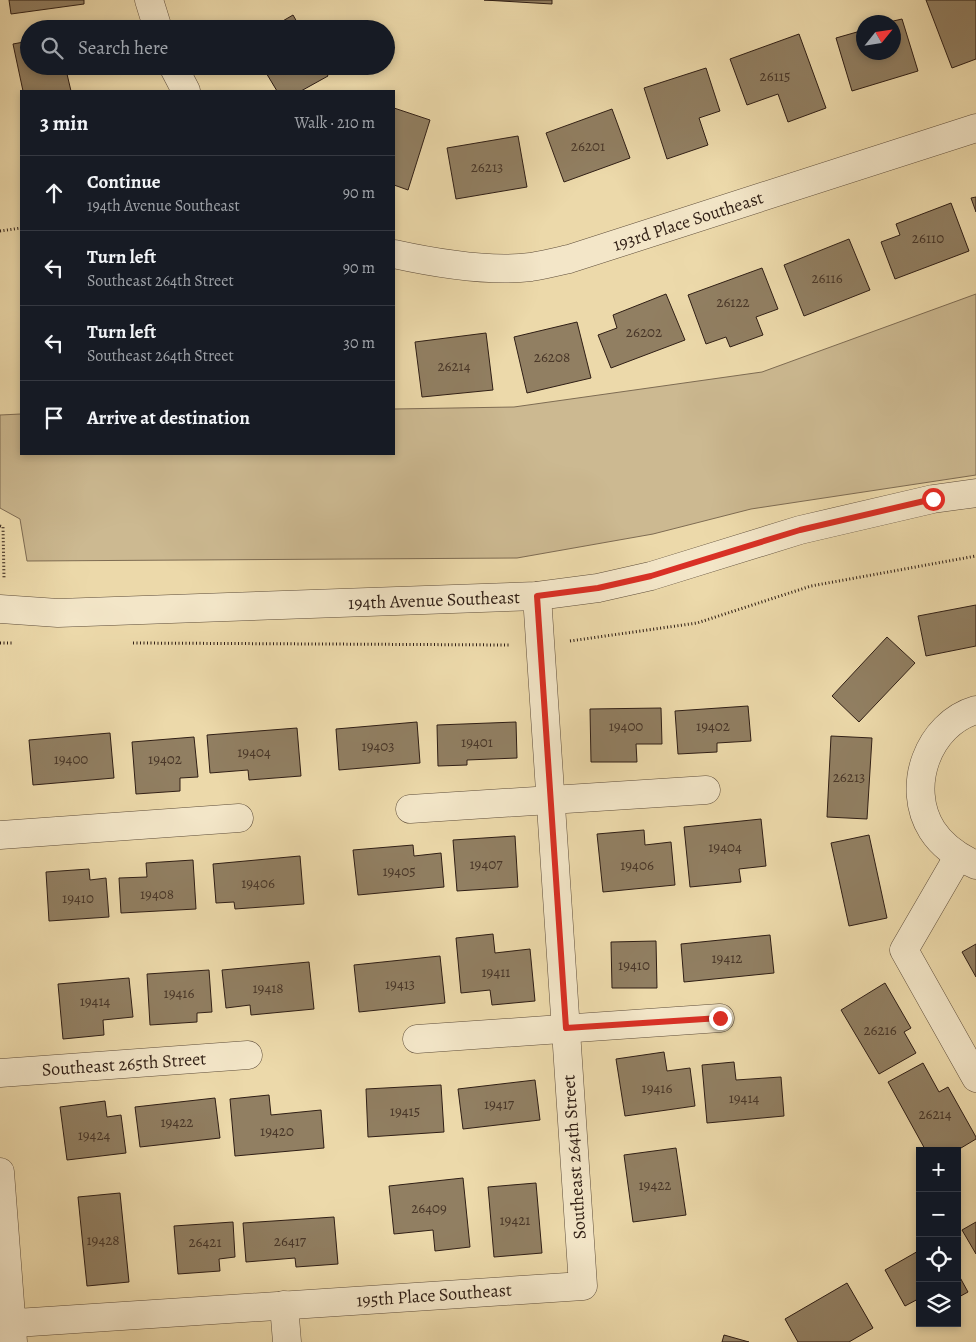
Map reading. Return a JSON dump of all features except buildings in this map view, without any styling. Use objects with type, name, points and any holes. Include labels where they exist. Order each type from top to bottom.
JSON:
[{"type":"street","points":[[149,0],[155,20]]},
{"type":"street","points":[[178,75],[185,90]]},
{"type":"street","name":"193rd Place Southeast","points":[[395,254],[440,264],[496,267],[529,267],[569,260],[976,128]]},
{"type":"street","name":"194th Avenue Southeast","points":[[0,608],[58,613],[537,596],[598,588],[651,576],[800,530],[933,499],[976,493]]},
{"type":"street","name":"Southeast 264th Street","points":[[537,596],[583,1286]]},
{"type":"street","points":[[976,710],[953,721],[939,735],[928,752],[922,770],[922,800],[931,828],[943,844],[967,861],[904,950],[976,1078]]},
{"type":"street","points":[[410,810],[706,790]]},
{"type":"street","points":[[0,835],[239,818]]},
{"type":"street","points":[[417,1039],[720,1018]]},
{"type":"street","name":"Southeast 265th Street","points":[[0,1073],[248,1055]]},
{"type":"street","points":[[0,1172],[8,1330]]},
{"type":"street","name":"195th Place Southeast","points":[[8,1330],[284,1305],[583,1286]]},
{"type":"street","points":[[284,1305],[287,1342]]},
{"type":"path","points":[[0,231],[20,228]]},
{"type":"shaded area","points":[[976,294],[976,475],[751,509],[653,534],[517,558],[27,561],[20,519],[0,508],[0,415],[20,414],[20,455],[395,455],[395,409],[514,407],[762,372]]},
{"type":"route","points":[[720,1018],[566,1028],[537,596],[598,588],[651,576],[800,530],[933,499]]}]
